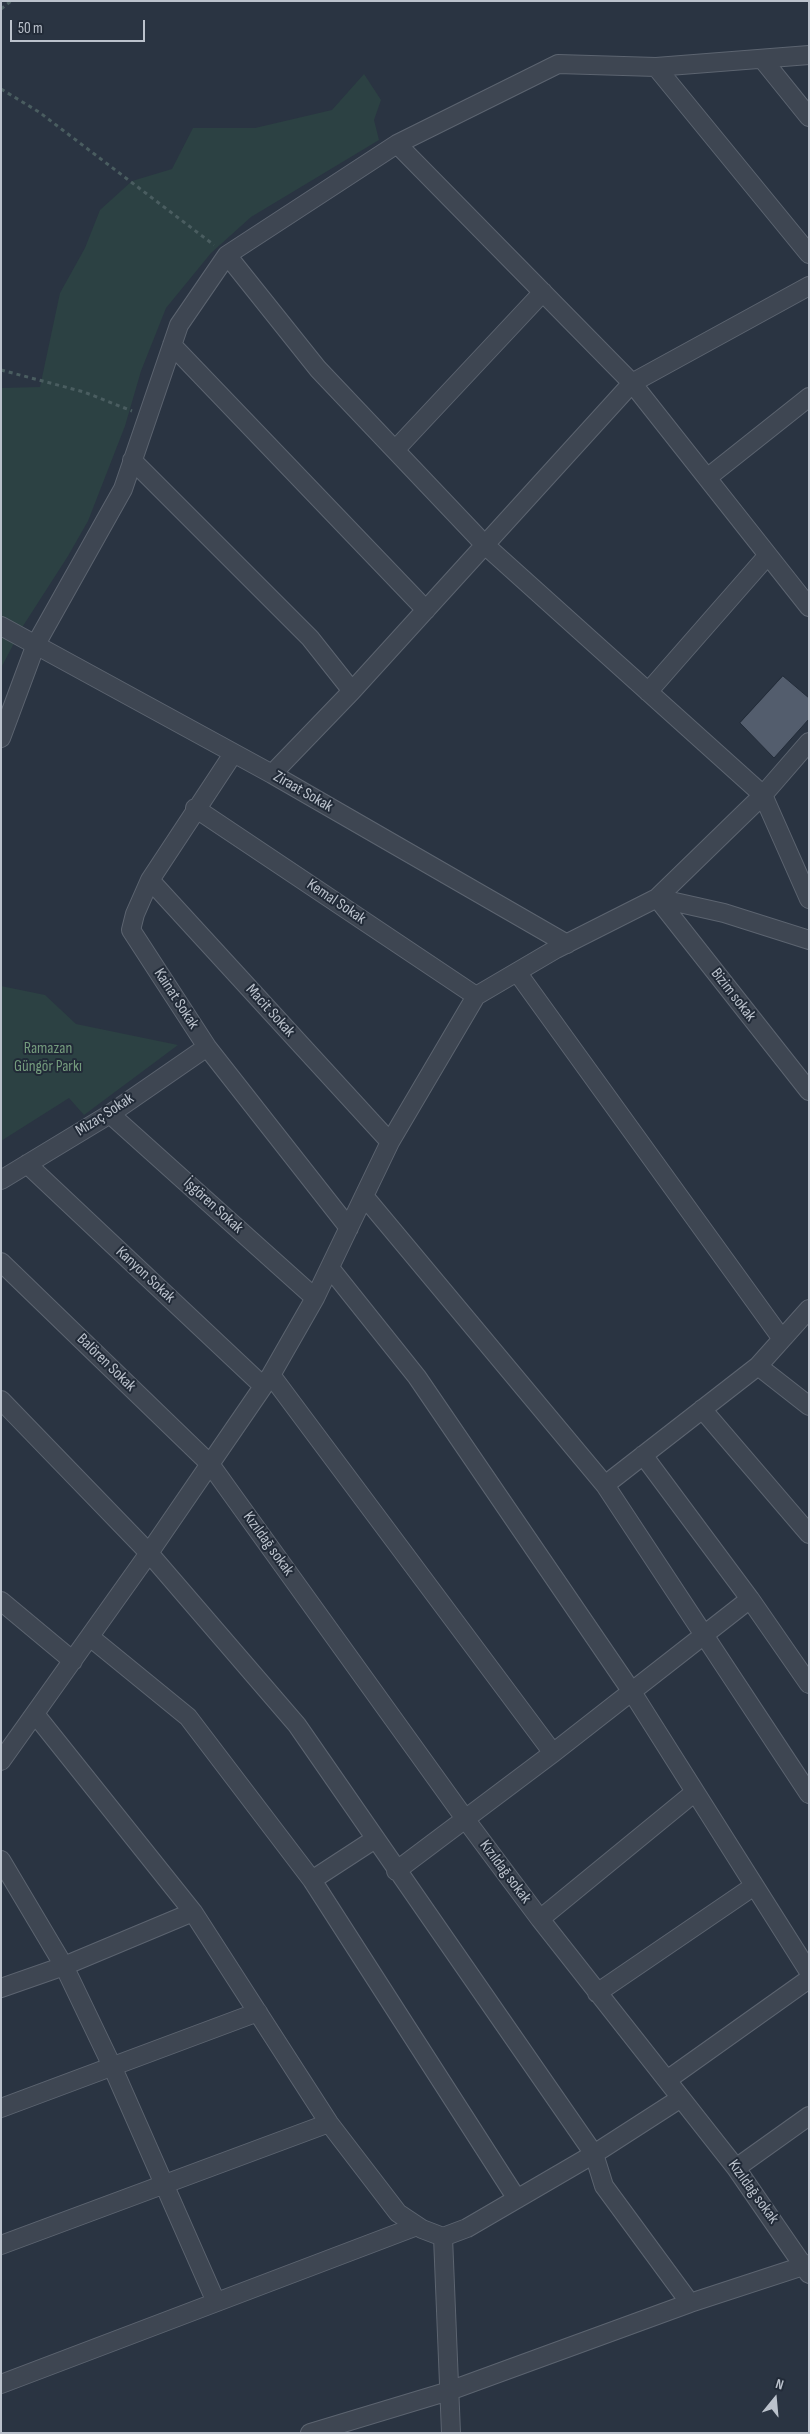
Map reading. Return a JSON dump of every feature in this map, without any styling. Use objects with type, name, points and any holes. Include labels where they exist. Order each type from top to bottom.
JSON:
[{"type":"street","points":[[1,738],[36,644],[123,489],[146,416],[179,325],[227,255],[397,144],[558,64],[656,67],[809,55]]},
{"type":"street","points":[[763,60],[809,117]]},
{"type":"street","points":[[656,67],[809,254]]},
{"type":"street","points":[[397,144],[632,383],[809,607]]},
{"type":"street","points":[[227,255],[318,369],[485,545],[763,795],[809,899]]},
{"type":"street","points":[[272,774],[352,691],[632,383],[809,286]]},
{"type":"street","points":[[394,450],[543,292]]},
{"type":"street","points":[[172,346],[426,610]]},
{"type":"street","points":[[707,478],[809,397]]},
{"type":"street","points":[[132,460],[310,638],[352,691]]},
{"type":"street","points":[[648,692],[768,555]]},
{"type":"street","name":"Ziraat Sokak","points":[[1,626],[272,774],[568,944]]},
{"type":"street","points":[[1,1762],[149,1553],[267,1380],[315,1298],[390,1142],[476,996],[568,944],[657,898],[763,795],[809,742]]},
{"type":"street","name":"Kainat Sokak","points":[[233,754],[195,808],[150,880],[135,914],[132,930],[207,1047],[349,1228]]},
{"type":"street","name":"Kemal Sokak","points":[[195,808],[476,996]]},
{"type":"street","name":"Macit Sokak","points":[[150,880],[390,1142]]},
{"type":"street","points":[[657,898],[724,913],[809,940]]},
{"type":"street","name":"Bizim sokak","points":[[657,898],[809,1091]]},
{"type":"street","points":[[517,972],[782,1339]]},
{"type":"street","name":"Mizaç Sokak","points":[[1,1180],[110,1114],[207,1047]]},
{"type":"street","name":"İşgören Sokak","points":[[110,1114],[315,1298]]},
{"type":"street","name":"Kanyon Sokak","points":[[27,1164],[267,1380],[553,1753]]},
{"type":"street","points":[[364,1196],[604,1485],[809,1794]]},
{"type":"street","name":"Balören Sokak","points":[[1,1262],[210,1464]]},
{"type":"street","points":[[330,1268],[417,1377],[632,1692],[809,1972]]},
{"type":"street","points":[[604,1485],[758,1366],[809,1309]]},
{"type":"street","points":[[758,1366],[809,1406]]},
{"type":"street","points":[[1,1400],[149,1553],[297,1725],[396,1871],[594,2154],[604,2186],[690,2303]]},
{"type":"street","points":[[702,1409],[809,1534]]},
{"type":"street","points":[[643,1455],[750,1599],[809,1684]]},
{"type":"street","name":"Kızıldağ sokak","points":[[210,1464],[466,1820],[597,1993],[736,2168],[808,2268]]},
{"type":"street","points":[[396,1871],[466,1820],[750,1599]]},
{"type":"street","points":[[1,1601],[73,1661]]},
{"type":"street","points":[[90,1637],[188,1717],[312,1880],[517,2199]]},
{"type":"street","points":[[35,1714],[193,1912],[329,2122],[398,2213],[417,2226],[443,2237],[467,2228],[594,2154],[681,2098]]},
{"type":"street","points":[[540,1919],[695,1792]]},
{"type":"street","points":[[312,1880],[375,1839]]},
{"type":"street","points":[[1,1860],[64,1966],[112,2066],[216,2302]]},
{"type":"street","points":[[597,1993],[754,1886]]},
{"type":"street","points":[[1,1988],[64,1966],[193,1912]]},
{"type":"street","points":[[667,2080],[809,1979]]},
{"type":"street","points":[[1,2108],[258,2012]]},
{"type":"street","points":[[736,2168],[809,2116]]},
{"type":"street","points":[[1,2245],[329,2122]]},
{"type":"street","points":[[1,2384],[417,2226]]},
{"type":"street","points":[[443,2237],[451,2433]]},
{"type":"street","points":[[310,2433],[449,2391],[690,2303],[808,2268]]},
{"type":"path","points":[[1,9],[11,1]]},
{"type":"path","points":[[1,89],[39,112],[227,255]]},
{"type":"path","points":[[1,370],[84,392],[146,416]]},
{"type":"green space","points":[[364,74],[381,100],[374,120],[379,140],[251,217],[211,253],[166,308],[141,371],[125,426],[88,521],[23,626],[1,668],[1,388],[40,387],[60,293],[85,248],[100,210],[132,181],[172,169],[193,128],[255,128],[332,110]]},
{"type":"green space","name":"Ramazan Güngör Parkı","points":[[1,986],[45,995],[76,1024],[178,1045],[84,1115],[69,1098],[1,1141]]},
{"type":"building","points":[[783,676],[809,698],[809,719],[774,758],[740,723]]}]
